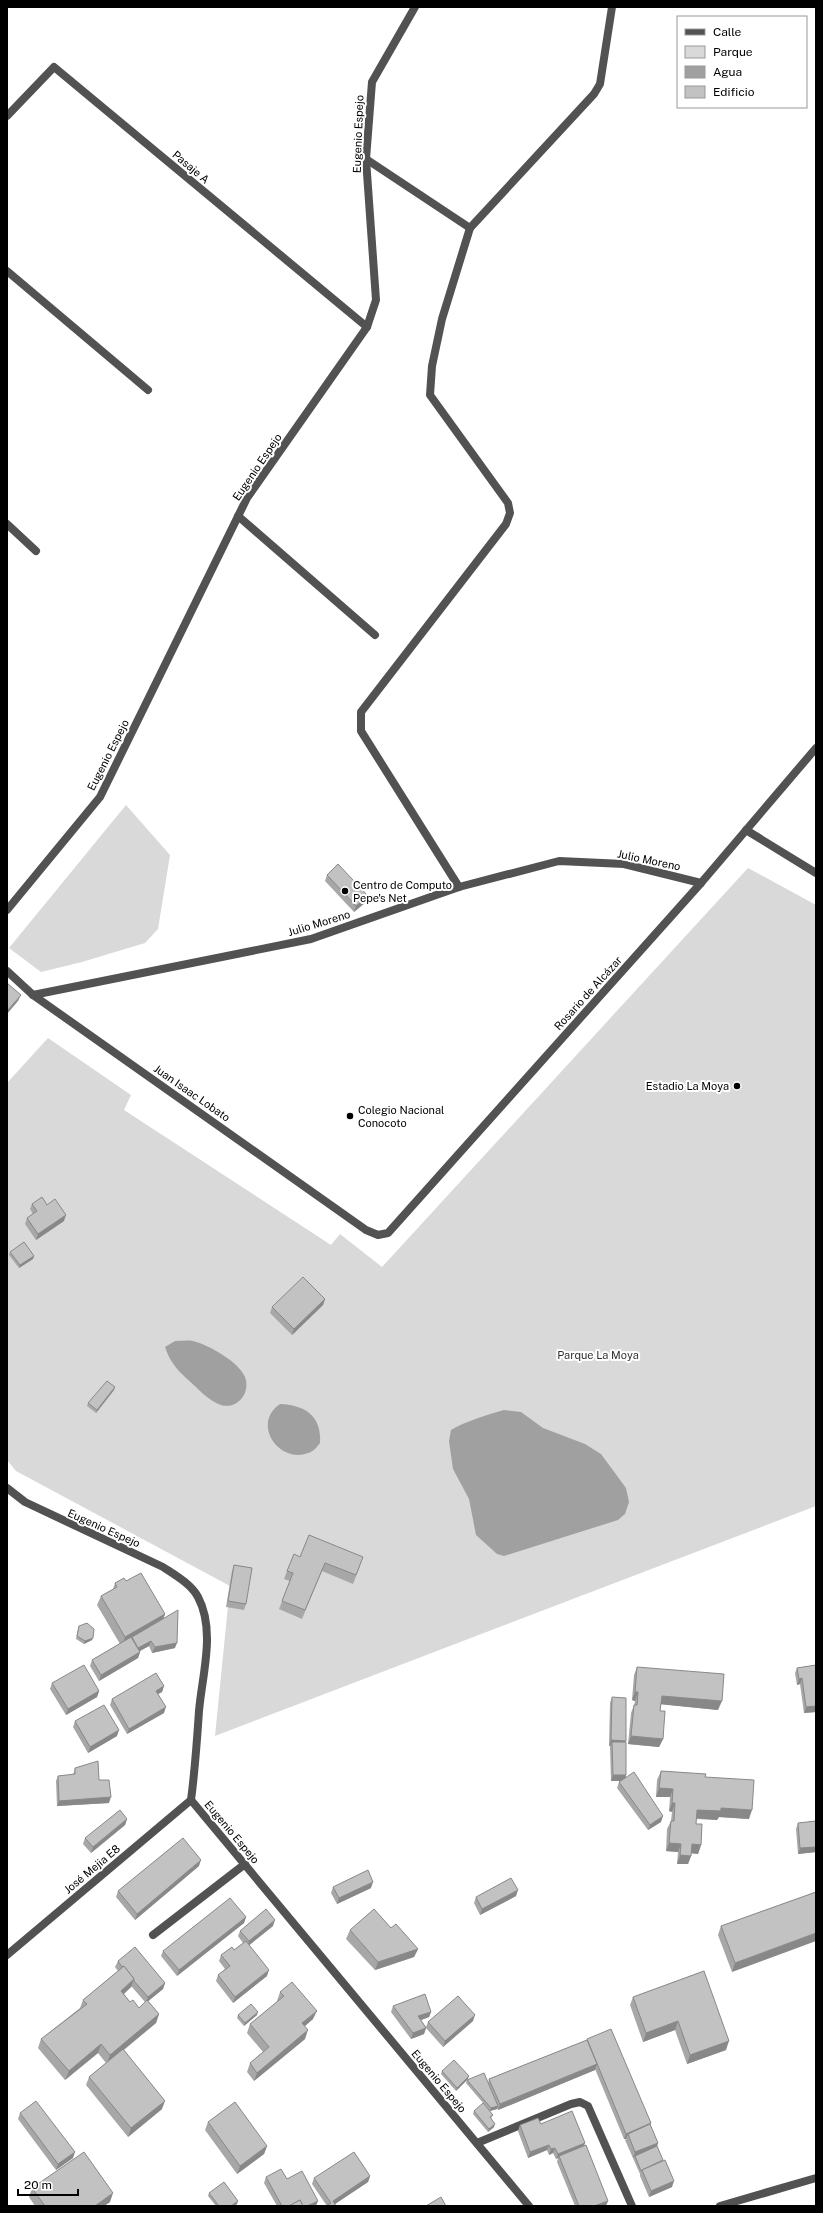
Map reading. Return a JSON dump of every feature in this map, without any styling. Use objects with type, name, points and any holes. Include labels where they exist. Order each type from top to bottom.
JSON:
[{"type":"street","name":"Eugenio Espejo","points":[[7,910],[100,797],[247,498],[367,327],[376,300],[366,159],[372,82],[415,7]]},
{"type":"street","points":[[459,886],[361,731],[361,712],[506,524],[510,513],[508,504],[430,395],[432,366],[442,319],[470,228],[594,94],[600,84],[612,7]]},
{"type":"street","name":"Pasaje A","points":[[7,116],[54,67],[367,327]]},
{"type":"street","points":[[366,159],[470,228]]},
{"type":"street","points":[[7,271],[148,390]]},
{"type":"street","points":[[238,516],[375,635]]},
{"type":"street","points":[[7,524],[36,551]]},
{"type":"street","name":"Rosario de Alcázar","points":[[366,1230],[378,1235],[388,1233],[701,883],[816,748]]},
{"type":"street","points":[[746,830],[816,873]]},
{"type":"street","name":"Julio Moreno","points":[[33,995],[311,939],[459,886],[559,861],[624,864],[701,883]]},
{"type":"street","name":"Juan Isaac Lobato","points":[[7,971],[33,995],[366,1230]]},
{"type":"street","name":"Eugenio Espejo","points":[[7,1488],[31,1505],[164,1567],[183,1581],[198,1596],[207,1622],[204,1679],[199,1710],[198,1746],[191,1800],[529,2206]]},
{"type":"street","name":"José Mejia E8","points":[[7,1955],[191,1800]]},
{"type":"street","points":[[153,1935],[245,1864]]},
{"type":"street","points":[[477,2143],[571,2104],[580,2102],[588,2106],[632,2206]]},
{"type":"street","points":[[720,2206],[816,2178]]},
{"type":"green space","points":[[126,805],[170,855],[158,929],[145,943],[82,962],[41,972],[9,948]]},
{"type":"green space","name":"Parque La Moya","points":[[748,868],[816,905],[816,1506],[215,1736],[230,1586],[16,1471],[7,1460],[7,1083],[48,1038],[131,1095],[124,1110],[331,1245],[340,1234],[382,1267]]},
{"type":"water","points":[[175,1341],[191,1341],[200,1343],[215,1350],[230,1360],[242,1371],[245,1377],[246,1388],[245,1394],[242,1398],[233,1405],[227,1406],[211,1400],[205,1395],[181,1373],[171,1360],[165,1347]]},
{"type":"water","points":[[280,1404],[297,1407],[304,1410],[315,1419],[320,1434],[320,1443],[316,1448],[308,1453],[297,1455],[287,1453],[279,1448],[272,1440],[268,1431],[268,1422],[272,1412]]},
{"type":"water","points":[[504,1410],[521,1412],[543,1428],[585,1444],[601,1454],[626,1488],[629,1502],[625,1514],[618,1520],[504,1556],[497,1554],[476,1535],[469,1499],[453,1469],[449,1441],[451,1430],[456,1427]]},
{"type":"building","points":[[338,864],[368,896],[356,906],[327,875]]},
{"type":"building","points":[[7,983],[21,995],[7,1011]]},
{"type":"building","points":[[42,1197],[47,1205],[55,1199],[66,1215],[38,1234],[27,1218],[37,1211],[32,1204]]},
{"type":"building","points":[[24,1242],[34,1256],[20,1265],[10,1252]]},
{"type":"building","points":[[303,1277],[325,1299],[294,1329],[272,1307]]},
{"type":"building","points":[[107,1381],[115,1387],[97,1410],[88,1403]]},
{"type":"building","points":[[309,1535],[363,1557],[356,1575],[325,1563],[305,1610],[282,1601],[293,1573],[287,1571],[294,1554],[300,1557]]},
{"type":"building","points":[[234,1565],[252,1568],[246,1604],[228,1601]]},
{"type":"building","points":[[141,1573],[165,1614],[125,1637],[101,1596],[117,1587],[115,1583],[124,1578],[126,1581]]},
{"type":"building","points":[[178,1610],[177,1643],[155,1647],[151,1641],[138,1648],[132,1637]]},
{"type":"building","points":[[87,1623],[94,1629],[93,1638],[85,1641],[77,1636],[79,1626]]},
{"type":"building","points":[[131,1637],[140,1652],[101,1675],[92,1660]]},
{"type":"building","points":[[84,1665],[99,1691],[68,1709],[52,1683]]},
{"type":"building","points":[[816,1665],[816,1706],[806,1707],[802,1678],[799,1679],[797,1668]]},
{"type":"building","points":[[637,1667],[724,1674],[722,1701],[662,1696],[660,1711],[665,1711],[663,1739],[631,1736],[634,1705],[637,1705],[638,1692],[635,1692]]},
{"type":"building","points":[[156,1673],[164,1686],[156,1691],[166,1707],[129,1729],[112,1699]]},
{"type":"building","points":[[612,1697],[626,1698],[626,1741],[611,1740]]},
{"type":"building","points":[[104,1705],[119,1730],[90,1747],[75,1721]]},
{"type":"building","points":[[612,1742],[626,1742],[626,1775],[613,1775]]},
{"type":"building","points":[[98,1761],[99,1780],[109,1780],[111,1797],[59,1801],[58,1776],[75,1774],[75,1768]]},
{"type":"building","points":[[661,1771],[706,1774],[705,1777],[754,1780],[752,1810],[721,1808],[721,1811],[697,1810],[696,1824],[702,1824],[701,1845],[692,1844],[691,1856],[680,1855],[681,1844],[669,1843],[671,1821],[674,1821],[675,1803],[672,1803],[673,1789],[659,1788]]},
{"type":"building","points":[[634,1772],[663,1816],[650,1825],[619,1782]]},
{"type":"building","points":[[120,1810],[127,1819],[93,1847],[85,1838]]},
{"type":"building","points":[[816,1821],[816,1847],[800,1848],[798,1823]]},
{"type":"building","points":[[183,1838],[201,1860],[137,1914],[118,1891]]},
{"type":"building","points":[[368,1870],[373,1882],[339,1898],[333,1887]]},
{"type":"building","points":[[511,1878],[518,1890],[482,1909],[476,1897]]},
{"type":"building","points":[[816,1892],[816,1933],[735,1963],[721,1926]]},
{"type":"building","points":[[230,1898],[246,1917],[179,1970],[163,1951]]},
{"type":"building","points":[[266,1909],[275,1920],[249,1941],[240,1931]]},
{"type":"building","points":[[374,1909],[391,1928],[396,1924],[418,1949],[378,1962],[350,1930]]},
{"type":"building","points":[[246,1941],[269,1970],[235,1997],[218,1975],[230,1966],[221,1955],[232,1947],[234,1950]]},
{"type":"building","points":[[135,1947],[165,1983],[148,1997],[134,1981],[124,1966],[122,1967],[118,1961]]},
{"type":"building","points":[[124,1966],[134,1979],[121,1991],[130,2002],[133,2000],[139,2008],[147,2000],[159,2014],[110,2055],[101,2044],[69,2071],[41,2039],[87,2004],[83,2000]]},
{"type":"building","points":[[704,1971],[729,2041],[690,2055],[678,2021],[646,2033],[633,1997]]},
{"type":"building","points":[[292,1982],[317,2011],[302,2023],[308,2030],[257,2073],[250,2063],[269,2047],[250,2024],[284,1996],[280,1992]]},
{"type":"building","points":[[425,1994],[431,2012],[418,2016],[426,2028],[413,2033],[393,2006]]},
{"type":"building","points":[[458,1996],[475,2015],[445,2041],[428,2022]]},
{"type":"building","points":[[251,2004],[258,2012],[245,2023],[238,2015]]},
{"type":"building","points":[[611,2029],[651,2123],[626,2134],[587,2039]]},
{"type":"building","points":[[587,2040],[597,2064],[500,2104],[489,2079]]},
{"type":"building","points":[[123,2049],[165,2101],[131,2128],[89,2077]]},
{"type":"building","points":[[454,2060],[469,2076],[457,2088],[442,2071]]},
{"type":"building","points":[[484,2073],[498,2106],[491,2108],[467,2080]]},
{"type":"building","points":[[36,2101],[75,2152],[58,2164],[20,2113]]},
{"type":"building","points":[[235,2102],[267,2146],[240,2166],[208,2122]]},
{"type":"building","points":[[483,2103],[493,2115],[490,2117],[495,2124],[489,2129],[474,2111]]},
{"type":"building","points":[[572,2111],[585,2143],[558,2154],[555,2148],[551,2149],[549,2145],[530,2152],[520,2125],[538,2118],[541,2124]]},
{"type":"building","points":[[650,2124],[658,2143],[635,2152],[628,2134]]},
{"type":"building","points":[[586,2145],[608,2201],[594,2206],[579,2206],[559,2156]]},
{"type":"building","points":[[657,2146],[663,2160],[641,2171],[635,2156]]},
{"type":"building","points":[[84,2152],[113,2193],[95,2206],[45,2206],[32,2188]]},
{"type":"building","points":[[354,2152],[370,2176],[333,2201],[336,2206],[326,2206],[331,2203],[314,2178]]},
{"type":"building","points":[[665,2160],[674,2181],[651,2191],[642,2170]]},
{"type":"building","points":[[281,2169],[287,2179],[302,2171],[318,2201],[307,2206],[303,2206],[300,2200],[289,2206],[282,2206],[266,2177]]},
{"type":"building","points":[[224,2182],[238,2201],[231,2206],[219,2206],[209,2193]]},
{"type":"building","points":[[441,2197],[446,2206],[426,2206]]},
{"type":"building","points":[[300,2200],[303,2206],[289,2206]]},
{"type":"place","name":"Centro de Computo Pepe's Net","points":[[345,891]]},
{"type":"place","name":"Estadio La Moya","points":[[737,1086]]},
{"type":"place","name":"Colegio Nacional Conocoto","points":[[350,1116]]}]
